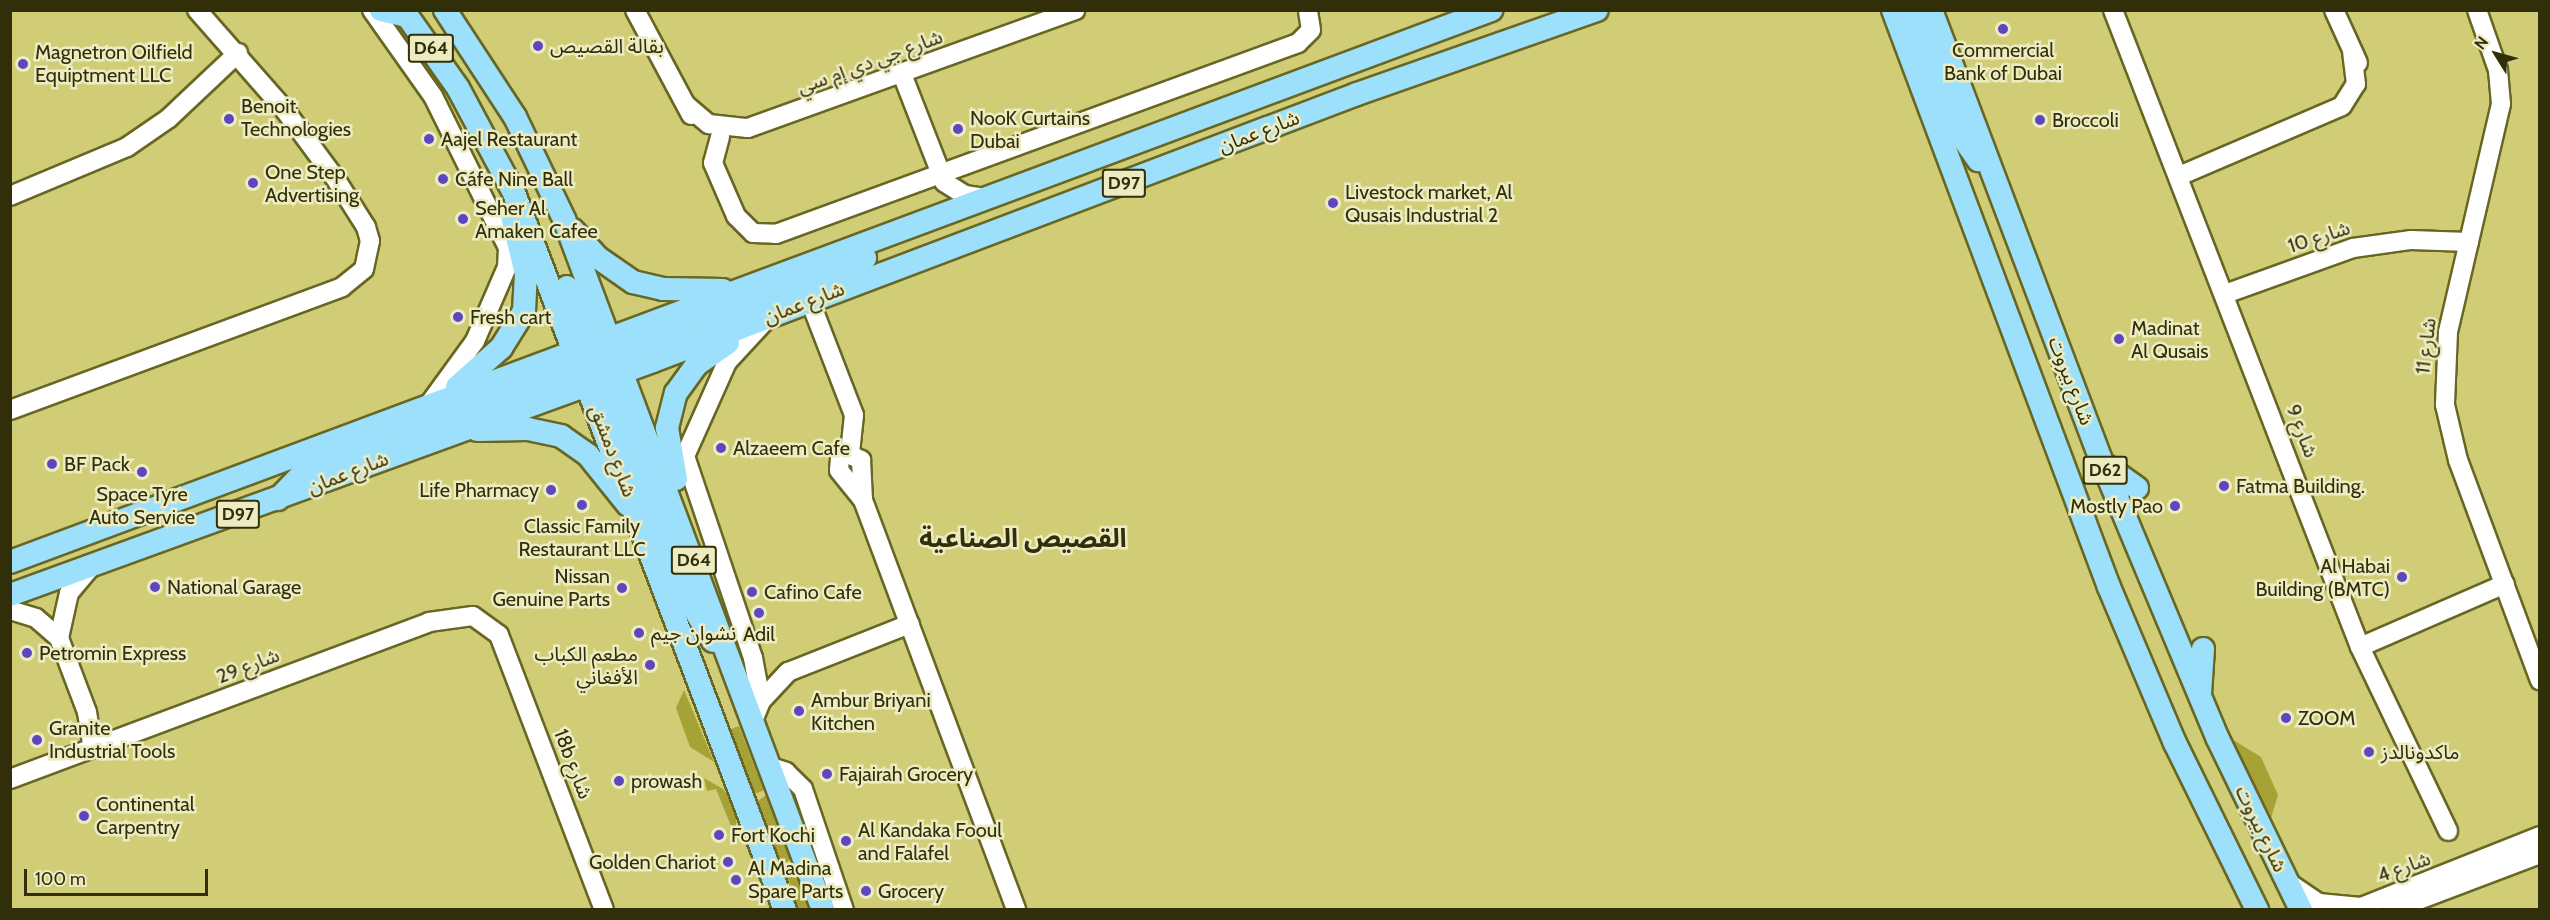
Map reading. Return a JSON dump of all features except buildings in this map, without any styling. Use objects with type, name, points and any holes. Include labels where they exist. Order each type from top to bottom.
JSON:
[{"type":"main road","points":[[381,10],[405,13]]},
{"type":"main road","name":"شارع دمشق","points":[[446,10],[515,117],[564,219],[636,511],[785,909]]},
{"type":"main road","name":"شارع عمان","points":[[10,595],[278,500],[463,429],[731,291],[994,199],[1491,10]]},
{"type":"main road","points":[[1539,31],[1564,10]]},
{"type":"main road","name":"شارع عمان","points":[[10,562],[440,399],[745,325],[771,316],[1597,10]]},
{"type":"main road","name":"شارع بيروت","points":[[1883,10],[1897,20],[2109,587],[2184,763],[2258,909]]},
{"type":"main road","points":[[1914,10],[1960,134],[1992,174]]},
{"type":"main road","name":"شارع بيروت","points":[[1931,10],[2102,462],[2200,699],[2301,909]]},
{"type":"main road","points":[[1948,10],[1957,42],[1954,73]]},
{"type":"main road","name":"شارع دمشق","points":[[405,13],[484,132],[598,361],[676,507],[729,660],[757,711],[768,766],[823,909]]},
{"type":"main road","points":[[484,132],[521,173],[598,361],[690,602],[729,660]]},
{"type":"main road","points":[[440,399],[501,348],[524,311],[526,274],[512,223],[514,193]]},
{"type":"main road","points":[[564,219],[597,257],[633,282],[663,289],[731,291]]},
{"type":"main road","points":[[278,500],[306,470],[843,268],[904,232]]},
{"type":"main road","points":[[676,507],[668,428],[676,393],[696,364],[745,325]]},
{"type":"main road","points":[[463,429],[561,436],[588,455],[636,511]]},
{"type":"main road","points":[[2102,462],[2137,488]]},
{"type":"main road","points":[[2200,699],[2204,649]]},
{"type":"street","points":[[12,405],[342,287],[358,253],[357,215],[310,143],[238,53],[197,10]]},
{"type":"street","points":[[372,10],[433,96],[508,248],[507,267],[475,341],[440,399]]},
{"type":"street","name":"شارع جي دي إم سي","points":[[635,10],[699,126],[720,137],[744,137],[781,118],[1075,10]]},
{"type":"street","points":[[720,137],[715,169],[740,223],[760,235],[938,174],[1298,43],[1311,30],[1308,10]]},
{"type":"street","points":[[2179,176],[2317,119],[2347,112],[2360,102],[2365,78],[2334,10]]},
{"type":"street","name":"شارع 11","points":[[2477,10],[2498,70],[2501,104],[2445,351],[2445,405],[2458,460],[2540,680]]},
{"type":"street","name":"شارع 9","points":[[2118,16],[2360,647],[2448,831]]},
{"type":"street","points":[[10,195],[134,142],[169,118],[238,53]]},
{"type":"street","points":[[902,74],[938,174],[954,191],[994,199]]},
{"type":"street","name":"شارع جي دي إم سي","points":[[686,105],[709,124],[728,129],[781,118]]},
{"type":"street","name":"شارع 10","points":[[2225,294],[2353,248],[2431,240],[2467,248]]},
{"type":"street","points":[[810,301],[854,415],[850,452],[840,458],[838,466],[863,500],[1016,909]]},
{"type":"street","points":[[757,711],[753,658],[685,456],[727,362],[771,316]]},
{"type":"street","points":[[59,638],[69,593],[91,567]]},
{"type":"street","points":[[2360,647],[2507,589]]},
{"type":"street","points":[[10,610],[36,618],[59,638],[100,746]]},
{"type":"street","name":"شارع 29","points":[[10,779],[438,619],[472,616],[487,621],[499,635]]},
{"type":"street","points":[[757,711],[788,672],[910,624]]},
{"type":"street","name":"18b شارع","points":[[499,635],[604,909]]},
{"type":"street","points":[[753,658],[788,672]]},
{"type":"street","points":[[768,766],[786,772],[803,789],[844,909]]},
{"type":"street","name":"شارع 4","points":[[2286,881],[2319,903],[2361,906],[2540,836]]},
{"type":"street","name":"شارع 4","points":[[2392,909],[2540,854]]},
{"type":"shaded area","points":[[684,690],[714,762],[690,747],[676,708]]},
{"type":"shaded area","points":[[739,726],[764,790],[753,794],[729,730]]},
{"type":"shaded area","points":[[2235,741],[2261,757],[2278,795],[2271,818],[2230,743]]},
{"type":"shaded area","points":[[704,778],[723,789],[737,810],[735,836],[716,789],[707,791]]},
{"type":"shaded area","points":[[766,795],[790,859],[782,867],[757,802]]},
{"type":"shaded area","points":[[792,862],[810,909],[798,909],[783,870]]},
{"type":"place","name":"Commercial Bank of Dubai","points":[[2003,29]]},
{"type":"place","name":"بقالة القصيص","points":[[538,46]]},
{"type":"place","name":"Magnetron Oilfield Equiptment LLC","points":[[23,64]]},
{"type":"place","name":"Benoit Technologies","points":[[229,119]]},
{"type":"place","name":"Broccoli","points":[[2040,120]]},
{"type":"place","name":"NooK Curtains Dubai","points":[[958,129]]},
{"type":"place","name":"Aajel Restaurant","points":[[429,139]]},
{"type":"place","name":"Cáfe Nine Ball","points":[[443,179]]},
{"type":"place","name":"One Step Advertising","points":[[253,183]]},
{"type":"place","name":"Livestock market, Al Qusais Industrial 2","points":[[1333,203]]},
{"type":"place","name":"Seher Al Amaken Cafee","points":[[463,219]]},
{"type":"place","name":"Fresh cart","points":[[458,317]]},
{"type":"place","name":"Madinat Al Qusais","points":[[2119,339]]},
{"type":"place","name":"Alzaeem Cafe","points":[[721,448]]},
{"type":"place","name":"BF Pack","points":[[52,464]]},
{"type":"place","name":"Space Tyre Auto Service","points":[[142,472]]},
{"type":"place","name":"Fatma Building.","points":[[2224,486]]},
{"type":"place","name":"Life Pharmacy","points":[[551,490]]},
{"type":"place","name":"Classic Family Restaurant LLC","points":[[582,505]]},
{"type":"place","name":"Mostly Pao","points":[[2175,506]]},
{"type":"place","name":"Al Habai Building (BMTC)","points":[[2402,577]]},
{"type":"place","name":"National Garage","points":[[155,587]]},
{"type":"place","name":"Nissan Genuine Parts","points":[[622,588]]},
{"type":"place","name":"Cafino Cafe","points":[[752,592]]},
{"type":"place","name":"Adil","points":[[759,613]]},
{"type":"place","name":"نشوان جيم","points":[[639,633]]},
{"type":"place","name":"Petromin Express","points":[[27,653]]},
{"type":"place","name":"مطعم الكباب الأفغاني","points":[[650,665]]},
{"type":"place","name":"Ambur Briyani Kitchen","points":[[799,711]]},
{"type":"place","name":"ZOOM","points":[[2286,718]]},
{"type":"place","name":"Granite Industrial Tools","points":[[37,740]]},
{"type":"place","name":"ماكدونالدز","points":[[2369,752]]},
{"type":"place","name":"Fajairah Grocery","points":[[827,774]]},
{"type":"place","name":"prowash","points":[[619,781]]},
{"type":"place","name":"Continental Carpentry","points":[[84,816]]},
{"type":"place","name":"Fort Kochi","points":[[719,835]]},
{"type":"place","name":"Al Kandaka Fooul and Falafel","points":[[846,841]]},
{"type":"place","name":"Golden Chariot","points":[[728,862]]},
{"type":"place","name":"Al Madina Spare Parts","points":[[736,880]]},
{"type":"place","name":"Grocery","points":[[866,891]]},
{"type":"district","name":"القصيص الصناعية","points":[[1023,539]]}]
